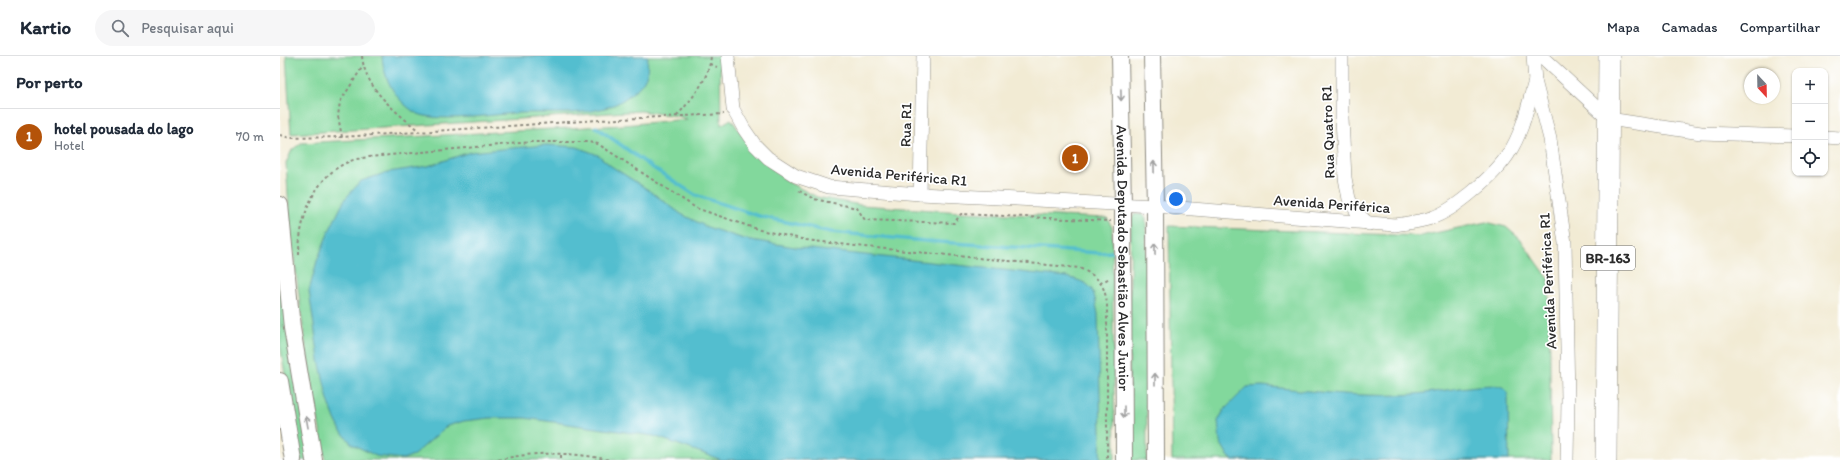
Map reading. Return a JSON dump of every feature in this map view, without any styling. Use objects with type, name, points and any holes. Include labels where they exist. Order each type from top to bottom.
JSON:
[{"type":"highway","name":"BR-163","points":[[1606,460],[1609,56]]},
{"type":"street","name":"Avenida Periférica R1","points":[[728,56],[733,109],[744,130],[755,145],[768,158],[796,176],[830,187],[920,194],[1123,205]]},
{"type":"street","name":"Rua R1","points":[[920,194],[923,56]]},
{"type":"street","name":"Avenida Deputado Sebastião Alves Junior","points":[[1120,56],[1123,205],[1124,460]]},
{"type":"street","name":"Avenida Deputado Sebastião Alves Junior","points":[[1152,56],[1155,206],[1156,460]]},
{"type":"street","name":"Rua Quatro R1","points":[[1342,56],[1342,118],[1345,178],[1349,199],[1358,214],[1369,224]]},
{"type":"street","name":"Avenida Periférica R1","points":[[1533,56],[1535,81],[1550,139],[1565,243],[1568,399],[1567,460]]},
{"type":"street","points":[[1541,56],[1609,118],[1701,133],[1792,136]]},
{"type":"street","name":"Avenida Periférica","points":[[1123,205],[1155,206],[1369,224],[1395,225],[1432,218],[1459,204],[1488,178],[1509,153],[1521,126],[1535,81]]},
{"type":"street","points":[[1828,137],[1840,138]]},
{"type":"street","points":[[280,205],[292,328],[314,460]]},
{"type":"street","points":[[280,381],[293,460]]},
{"type":"path","points":[[362,56],[363,66],[373,86],[393,109],[420,132]]},
{"type":"path","points":[[677,116],[692,99],[708,74],[711,56]]},
{"type":"path","points":[[342,137],[338,116],[340,102],[363,66]]},
{"type":"path","points":[[280,135],[290,138],[342,137],[677,116],[723,115],[733,109]]},
{"type":"path","points":[[300,260],[301,229],[313,196],[322,182],[334,170],[349,161],[369,157],[531,142],[573,141],[598,144],[696,208],[760,230],[806,240],[856,246],[1079,268],[1096,276],[1105,293],[1107,305],[1107,460]]},
{"type":"path","points":[[498,460],[522,456],[572,454],[609,460]]},
{"type":"path","points":[[561,455],[561,460]]},
{"type":"green space","points":[[286,56],[720,56],[721,125],[731,119],[755,153],[788,182],[817,197],[861,205],[961,212],[1107,218],[1112,227],[1115,460],[325,460],[304,335],[290,226],[286,163],[292,150],[301,143],[624,125],[687,119],[677,116],[641,111],[291,134]]},
{"type":"green space","points":[[1135,214],[1144,215],[1146,218],[1147,460],[1130,460],[1129,341],[1131,219]]},
{"type":"green space","points":[[1486,222],[1506,227],[1521,240],[1549,279],[1551,460],[1172,460],[1169,226],[1421,236]]},
{"type":"green space","points":[[280,264],[309,460],[299,460],[280,344]]},
{"type":"water","points":[[382,56],[647,56],[648,58],[646,77],[640,86],[618,103],[607,107],[569,113],[519,113],[449,118],[423,116],[407,107],[391,87],[385,72]]},
{"type":"water","points":[[546,145],[577,147],[598,155],[611,166],[650,191],[681,214],[707,227],[744,239],[801,248],[1067,277],[1083,282],[1091,288],[1093,292],[1098,314],[1101,432],[1100,460],[722,460],[654,436],[525,418],[490,418],[464,421],[447,426],[414,455],[403,459],[376,456],[352,444],[341,431],[328,400],[319,360],[309,291],[317,261],[329,231],[345,199],[361,181],[388,172],[428,166],[470,152]]},
{"type":"water","points":[[1262,386],[1304,391],[1391,395],[1433,392],[1477,386],[1500,386],[1505,389],[1508,394],[1509,460],[1233,460],[1229,457],[1220,442],[1218,421],[1224,410],[1247,387]]},
{"type":"waterway","points":[[596,127],[650,166],[695,195],[759,216],[831,232],[925,241],[1099,253],[1112,252]]},
{"type":"place","name":"hotel pousada do lago","points":[[1075,158]]}]
